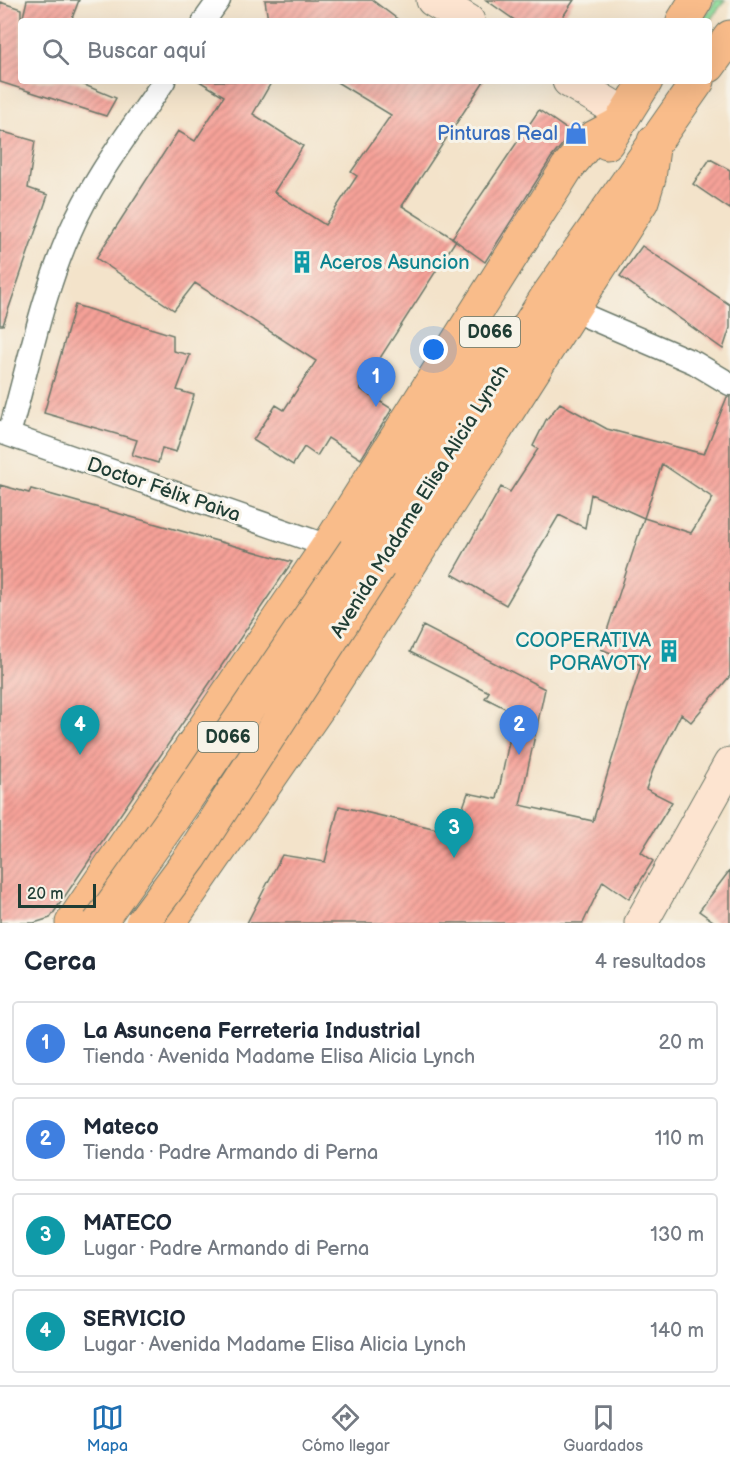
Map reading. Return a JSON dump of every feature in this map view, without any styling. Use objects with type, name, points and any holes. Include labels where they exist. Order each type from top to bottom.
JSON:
[{"type":"highway","points":[[685,18],[696,0]]},
{"type":"highway","points":[[712,62],[730,37]]},
{"type":"highway","name":"Avenida Madame Elisa Alicia Lynch","points":[[142,923],[191,857],[354,554],[644,84]]},
{"type":"highway","name":"Avenida Madame Elisa Alicia Lynch","points":[[99,923],[354,554],[546,298],[696,84]]},
{"type":"highway","points":[[170,923],[318,708],[642,201],[650,178],[654,141]]},
{"type":"highway","points":[[72,923],[354,554]]},
{"type":"street","points":[[206,18],[219,0]]},
{"type":"street","points":[[433,0],[463,18]]},
{"type":"street","points":[[5,433],[53,276],[70,231],[99,178],[162,84]]},
{"type":"street","points":[[573,84],[622,119]]},
{"type":"street","points":[[572,310],[695,363],[730,384]]},
{"type":"street","name":"Doctor Félix Paiva","points":[[5,433],[354,554]]},
{"type":"street","points":[[642,923],[730,764]]},
{"type":"green space","points":[[716,0],[725,0],[711,18],[704,18]]},
{"type":"building","points":[[27,0],[79,0],[72,18],[23,18]]},
{"type":"building","points":[[265,0],[372,0],[396,18],[268,18]]},
{"type":"building","points":[[486,0],[574,0],[562,18],[512,18]]},
{"type":"building","points":[[0,2],[21,9],[21,18],[18,18],[18,84],[82,84],[116,98],[106,116],[0,82]]},
{"type":"building","name":"Aceros Asuncion","points":[[204,84],[270,84],[253,114],[303,146],[274,192],[325,225],[357,176],[351,172],[391,115],[340,84],[482,84],[402,206],[456,240],[360,389],[392,409],[361,459],[328,438],[317,456],[304,447],[293,465],[253,440],[276,405],[284,410],[316,361],[195,283],[174,310],[96,258],[178,131],[195,141],[224,96]]},
{"type":"building","points":[[539,110],[572,133],[551,158],[485,262],[452,238]]},
{"type":"building","points":[[0,131],[35,141],[28,188],[48,195],[3,325],[0,325]]},
{"type":"building","points":[[710,159],[730,170],[730,209],[693,184]]},
{"type":"building","points":[[642,246],[730,305],[730,328],[723,349],[620,276]]},
{"type":"building","points":[[75,305],[173,335],[173,351],[190,355],[177,390],[194,395],[176,452],[162,448],[158,463],[132,455],[137,440],[44,413]]},
{"type":"building","points":[[727,397],[730,397],[730,676],[691,722],[681,714],[653,770],[646,789],[672,802],[641,852],[653,861],[629,899],[603,881],[583,923],[247,923],[282,855],[325,862],[339,806],[454,833],[468,793],[497,799],[515,713],[485,698],[489,692],[410,652],[423,626],[545,689],[520,805],[593,821],[641,665],[601,649],[644,518],[591,494],[585,528],[559,515],[506,605],[452,574],[501,487],[510,492],[538,449],[533,446],[546,420],[560,403],[607,429],[704,454]],"holes":[[[662,464],[713,498],[691,533],[644,518]]]},
{"type":"building","points":[[0,485],[29,493],[31,489],[292,562],[50,918],[34,923],[0,923]]},
{"type":"building","points":[[730,870],[730,923],[716,923],[699,911]]},
{"type":"place","name":"Pinturas Real","points":[[576,133]]},
{"type":"place","name":"Aceros Asuncion","points":[[302,262]]},
{"type":"place","name":"La Asuncena Ferreteria Industrial","points":[[376,407]]},
{"type":"place","name":"COOPERATIVA PORAVOTY","points":[[669,651]]},
{"type":"place","name":"SERVICIO","points":[[80,755]]},
{"type":"place","name":"Mateco","points":[[519,755]]},
{"type":"place","name":"MATECO","points":[[454,858]]}]
